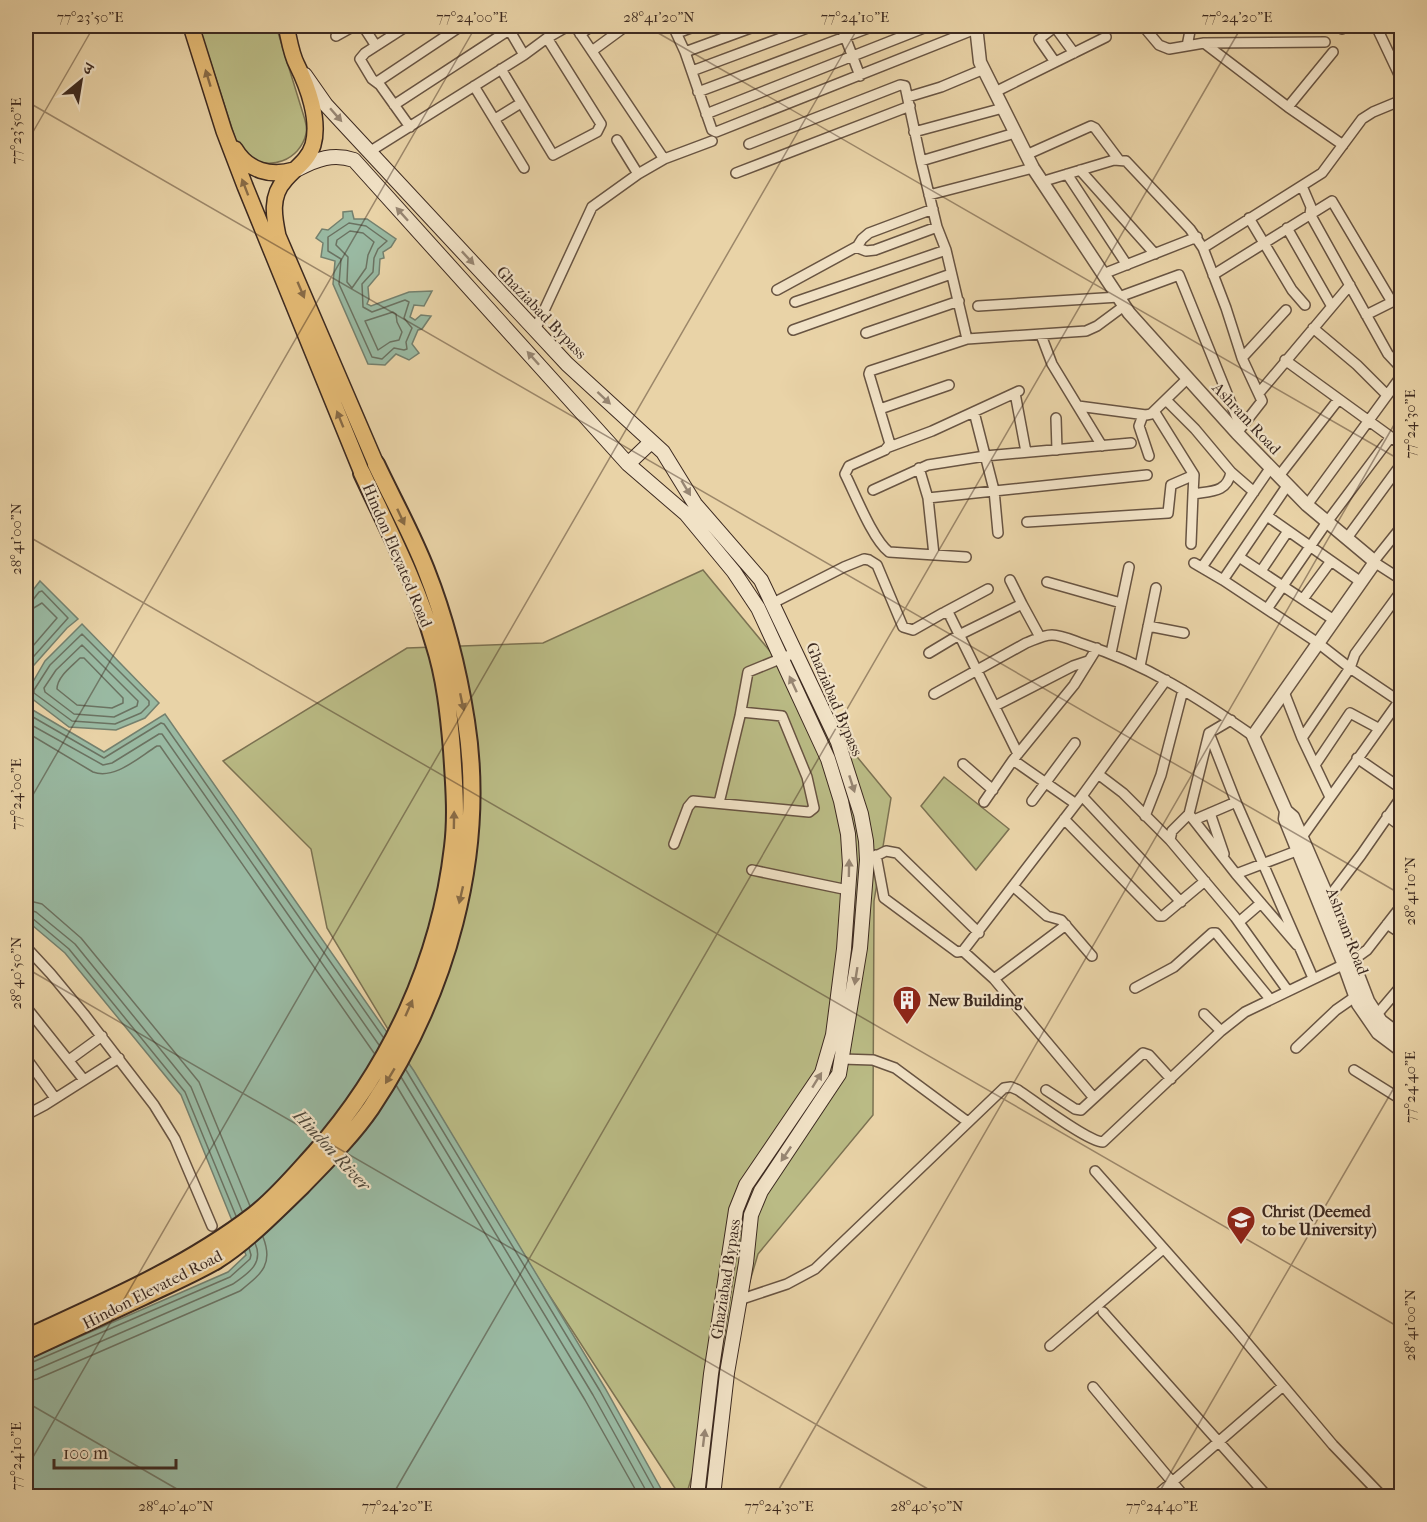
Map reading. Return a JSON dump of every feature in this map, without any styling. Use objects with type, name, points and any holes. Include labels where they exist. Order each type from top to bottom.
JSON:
[{"type":"highway","points":[[191,26],[224,131],[267,242],[369,469]]},
{"type":"highway","points":[[286,26],[314,113],[315,128],[314,144],[307,158],[284,180],[277,191],[274,213],[278,236],[369,469]]},
{"type":"highway","points":[[224,131],[239,156],[249,166],[274,174],[296,170]]},
{"type":"highway","name":"Hindon Elevated Road","points":[[26,1338],[88,1310],[202,1252],[256,1213],[293,1177],[338,1127],[375,1074],[423,976],[445,899],[453,845],[455,785],[449,714],[435,643],[369,469]]},
{"type":"highway","name":"Hindon Elevated Road","points":[[26,1352],[181,1279],[218,1259],[274,1214],[338,1148],[370,1109],[405,1052],[429,997],[462,895],[467,861],[473,808],[466,722],[447,632],[426,570],[369,469]]},
{"type":"main road","name":"Ghaziabad Bypass","points":[[300,69],[326,105],[567,364],[663,453],[695,504],[761,580],[838,742],[861,814],[872,858],[839,1074],[761,1191],[751,1215],[727,1373],[713,1497]]},
{"type":"main road","name":"Ghaziabad Bypass","points":[[296,170],[325,157],[344,157],[354,160],[628,464],[686,514],[734,572],[758,608],[828,759],[841,801],[848,834],[850,865],[844,949],[832,1035],[822,1072],[746,1185],[736,1210],[711,1374],[697,1497]]},
{"type":"main road","points":[[628,464],[651,442]]},
{"type":"street","points":[[336,36],[354,26]]},
{"type":"street","points":[[363,26],[376,46]]},
{"type":"street","points":[[407,26],[360,59],[372,79],[410,127]]},
{"type":"street","points":[[376,82],[461,26]]},
{"type":"street","points":[[369,152],[568,26]]},
{"type":"street","points":[[575,26],[664,159]]},
{"type":"street","points":[[580,34],[592,26]]},
{"type":"street","points":[[592,51],[626,26]]},
{"type":"street","points":[[696,26],[675,29],[686,52],[712,130],[716,132],[860,76],[979,26]]},
{"type":"street","points":[[686,52],[756,26]]},
{"type":"street","points":[[692,71],[813,26]]},
{"type":"street","points":[[841,26],[860,76]]},
{"type":"street","points":[[698,92],[873,26]]},
{"type":"street","points":[[706,114],[929,26]]},
{"type":"street","name":"Ashram Road","points":[[979,26],[980,62],[1032,168],[1122,302],[1188,378],[1307,506],[1374,561]]},
{"type":"street","points":[[1143,26],[1159,45],[1165,48],[1204,43],[1325,42]]},
{"type":"street","points":[[1186,46],[1191,26]]},
{"type":"street","points":[[1376,26],[1401,81]]},
{"type":"street","points":[[394,105],[510,27],[524,55]]},
{"type":"street","points":[[1055,62],[1039,39],[1055,27],[1074,53]]},
{"type":"street","points":[[995,92],[1106,37]]},
{"type":"street","points":[[501,69],[553,155],[597,132],[601,124],[547,38]]},
{"type":"street","points":[[1204,43],[1288,108],[1343,144]]},
{"type":"street","points":[[1288,108],[1333,52]]},
{"type":"street","points":[[736,173],[984,69]]},
{"type":"street","points":[[749,144],[900,85],[905,86],[929,195],[937,227],[946,250],[967,339]]},
{"type":"street","points":[[474,86],[524,168]]},
{"type":"street","points":[[1203,248],[1325,171],[1343,144],[1367,116],[1401,100]]},
{"type":"street","points":[[495,119],[521,103]]},
{"type":"street","points":[[914,132],[1002,108]]},
{"type":"street","points":[[889,447],[890,438],[869,374],[872,370],[967,339],[1041,335],[1092,329],[1122,302],[1179,275],[1239,431],[1262,403],[1242,358],[1197,237],[1129,164],[1119,160],[1095,128],[1091,126],[1026,155]]},
{"type":"street","points":[[921,161],[1015,133]]},
{"type":"street","points":[[617,140],[638,174]]},
{"type":"street","points":[[535,330],[592,207],[638,174],[664,159],[712,141]]},
{"type":"street","points":[[1041,182],[1119,160]]},
{"type":"street","points":[[929,195],[1032,168]]},
{"type":"street","points":[[1080,170],[1155,254]]},
{"type":"street","points":[[1067,174],[1127,265]]},
{"type":"street","points":[[1302,186],[1311,207],[1310,214],[1388,354],[1401,369]]},
{"type":"street","points":[[1213,275],[1332,201],[1392,302],[1366,315]]},
{"type":"street","points":[[777,290],[857,247],[869,233],[933,209]]},
{"type":"street","points":[[1249,218],[1292,290],[1305,305]]},
{"type":"street","points":[[857,247],[866,251],[875,250],[937,227]]},
{"type":"street","points":[[1287,228],[1331,305]]},
{"type":"street","points":[[1103,274],[1197,237]]},
{"type":"street","points":[[795,302],[946,250]]},
{"type":"street","points":[[793,330],[951,274]]},
{"type":"street","points":[[1258,393],[1350,285]]},
{"type":"street","points":[[866,333],[959,301]]},
{"type":"street","points":[[978,306],[1122,302]]},
{"type":"street","points":[[1242,358],[1286,310]]},
{"type":"street","points":[[1313,328],[1387,394]]},
{"type":"street","points":[[1041,335],[1052,364],[1102,446]]},
{"type":"street","points":[[1285,360],[1401,445]]},
{"type":"street","points":[[1307,506],[1401,375]]},
{"type":"street","points":[[1078,406],[1143,415],[1154,411],[1188,378]]},
{"type":"street","points":[[880,409],[949,385]]},
{"type":"street","points":[[966,557],[889,552],[884,549],[845,474],[849,466],[1017,392],[1026,452]]},
{"type":"street","points":[[1166,400],[1195,429],[1231,472],[1254,492]]},
{"type":"street","points":[[1236,874],[1263,864],[1298,842],[1378,728],[1401,701],[1350,668],[1318,643],[1198,565],[1254,492],[1279,476],[1338,400]]},
{"type":"street","points":[[1154,411],[1194,475],[1191,544]]},
{"type":"street","points":[[974,412],[994,490],[998,533]]},
{"type":"street","points":[[1143,415],[1139,426],[1149,456]]},
{"type":"street","points":[[1056,418],[1057,450]]},
{"type":"street","points":[[1267,609],[1327,522],[1390,438]]},
{"type":"street","points":[[873,490],[919,468],[985,456],[1131,443]]},
{"type":"street","points":[[1347,538],[1401,463]]},
{"type":"street","points":[[919,468],[928,498],[934,555]]},
{"type":"street","points":[[1192,494],[1223,488],[1230,482],[1231,472]]},
{"type":"street","points":[[928,498],[1147,475]]},
{"type":"street","points":[[1027,522],[1168,513],[1171,484],[1194,475]]},
{"type":"street","points":[[1223,580],[1267,516],[1279,476]]},
{"type":"street","points":[[1267,516],[1361,582]]},
{"type":"street","points":[[934,694],[1040,637],[1055,635],[1111,653],[1140,666],[1184,690],[1253,736],[1374,561],[1401,526]]},
{"type":"street","points":[[1261,571],[1288,531]]},
{"type":"street","points":[[877,564],[889,552]]},
{"type":"street","points":[[1239,557],[1334,620]]},
{"type":"street","points":[[773,603],[854,563],[869,560],[877,564],[903,627],[907,629],[913,630],[988,590]]},
{"type":"street","points":[[1303,599],[1331,561]]},
{"type":"street","points":[[1374,561],[1401,580]]},
{"type":"street","points":[[1111,653],[1129,567]]},
{"type":"street","points":[[1010,579],[1040,637]]},
{"type":"street","points":[[1047,582],[1121,603]]},
{"type":"street","points":[[1140,666],[1156,588]]},
{"type":"street","points":[[1302,738],[1350,668],[1355,654],[1401,590]]},
{"type":"street","points":[[929,653],[959,635],[1022,604]]},
{"type":"street","points":[[945,612],[949,614],[995,706],[1016,757],[1046,783],[1079,800],[1181,902]]},
{"type":"street","points":[[1148,626],[1184,633]]},
{"type":"street","points":[[984,802],[1016,757],[1074,685],[1096,648]]},
{"type":"street","points":[[719,803],[741,712],[748,672],[797,652]]},
{"type":"street","points":[[995,706],[1073,666],[1088,661]]},
{"type":"street","points":[[979,933],[897,853],[886,851],[872,858],[884,898],[957,952],[963,951],[979,933],[1014,887],[1033,858],[1079,800],[1166,680]]},
{"type":"street","points":[[1145,816],[1161,775],[1184,690]]},
{"type":"street","points":[[1284,692],[1302,738],[1330,797]]},
{"type":"street","points":[[674,844],[690,803],[693,801],[809,813],[814,808],[807,777],[782,716],[741,712]]},
{"type":"street","points":[[1315,765],[1350,713],[1378,728]]},
{"type":"street","points":[[1230,720],[1209,734],[1192,817],[1236,874],[1297,945]]},
{"type":"street","points":[[1209,734],[1236,802],[1313,978]]},
{"type":"street","name":"Ashram Road","points":[[1253,736],[1286,811],[1285,819],[1298,842],[1378,1033],[1401,1051]]},
{"type":"street","points":[[1032,801],[1075,743]]},
{"type":"street","points":[[1357,758],[1401,789]]},
{"type":"street","points":[[963,764],[993,790]]},
{"type":"street","points":[[1098,774],[1123,793],[1170,840],[1239,922],[1288,991]]},
{"type":"street","points":[[1324,902],[1401,796]]},
{"type":"street","points":[[1170,840],[1172,831],[1192,817],[1210,813],[1236,802]]},
{"type":"street","points":[[1210,813],[1227,862]]},
{"type":"street","points":[[1387,816],[1401,826]]},
{"type":"street","points":[[1064,819],[1158,915],[1163,916],[1205,881]]},
{"type":"street","points":[[752,870],[848,890]]},
{"type":"street","points":[[1014,887],[1046,915],[1060,919],[1092,956]]},
{"type":"street","points":[[1239,922],[1261,903]]},
{"type":"street","points":[[739,1300],[786,1284],[815,1269],[1004,1088],[1011,1087],[1018,1090],[1086,1135],[1101,1142],[1221,1031],[1245,1012],[1348,962],[1367,950],[1401,905]]},
{"type":"street","points":[[1387,924],[1401,934]]},
{"type":"street","points":[[994,979],[1066,926]]},
{"type":"street","points":[[1135,988],[1174,967],[1212,933],[1216,933],[1270,999]]},
{"type":"street","points":[[26,947],[102,1036],[154,1105],[175,1139],[212,1226]]},
{"type":"street","points":[[963,951],[994,979],[1094,1098]]},
{"type":"street","points":[[1373,1019],[1400,991]]},
{"type":"street","points":[[1296,1048],[1336,1010],[1360,994]]},
{"type":"street","points":[[26,1007],[84,1080]]},
{"type":"street","points":[[1204,1014],[1221,1031]]},
{"type":"street","name":"Ashram Road","points":[[1373,1019],[1401,1037]]},
{"type":"street","points":[[69,1060],[102,1036]]},
{"type":"street","points":[[1046,1090],[1078,1110],[1143,1053],[1149,1055],[1171,1079]]},
{"type":"street","points":[[26,1058],[56,1098]]},
{"type":"street","points":[[26,1114],[119,1058]]},
{"type":"street","points":[[842,1059],[873,1060],[895,1068],[968,1122]]},
{"type":"street","points":[[1354,1070],[1401,1100]]},
{"type":"street","points":[[1095,1171],[1236,1330],[1333,1445],[1382,1497]]},
{"type":"street","points":[[1050,1346],[1163,1249]]},
{"type":"street","points":[[1103,1312],[1267,1497]]},
{"type":"street","points":[[1156,1497],[1283,1386]]},
{"type":"street","points":[[1093,1387],[1184,1497]]},
{"type":"shaded area","points":[[199,26],[276,26],[306,127],[303,143],[290,157],[274,163],[265,163],[247,156],[241,149],[236,141]]},
{"type":"shaded area","points":[[703,570],[891,798],[874,901],[873,1115],[758,1254],[686,1496],[680,1496],[538,1278],[327,928],[311,849],[223,761],[407,648],[543,643]]},
{"type":"shaded area","points":[[944,777],[1009,829],[976,870],[921,806]]},
{"type":"water","points":[[352,211],[354,219],[367,219],[396,239],[391,247],[383,252],[384,258],[380,259],[379,274],[368,287],[367,304],[371,306],[409,292],[432,291],[424,306],[414,305],[410,317],[415,320],[421,315],[431,316],[422,329],[418,330],[412,344],[419,353],[409,360],[396,354],[385,365],[368,364],[333,284],[335,261],[321,257],[323,243],[316,238],[322,229],[328,230],[343,218],[343,212]]},
{"type":"water","points":[[40,581],[78,619],[67,628],[26,674],[26,599]]},
{"type":"water","points":[[82,624],[159,703],[145,718],[116,730],[69,727],[26,694],[45,661]]},
{"type":"water","name":"Hindon River","points":[[26,706],[104,752],[165,714],[414,1071],[605,1388],[665,1496],[26,1496],[26,1360],[228,1272],[246,1255],[181,1095],[65,953],[26,920]]},
{"type":"place","name":"New Building","points":[[907,1026]]},
{"type":"place","name":"Christ (Deemed to be University)","points":[[1241,1246]]}]
